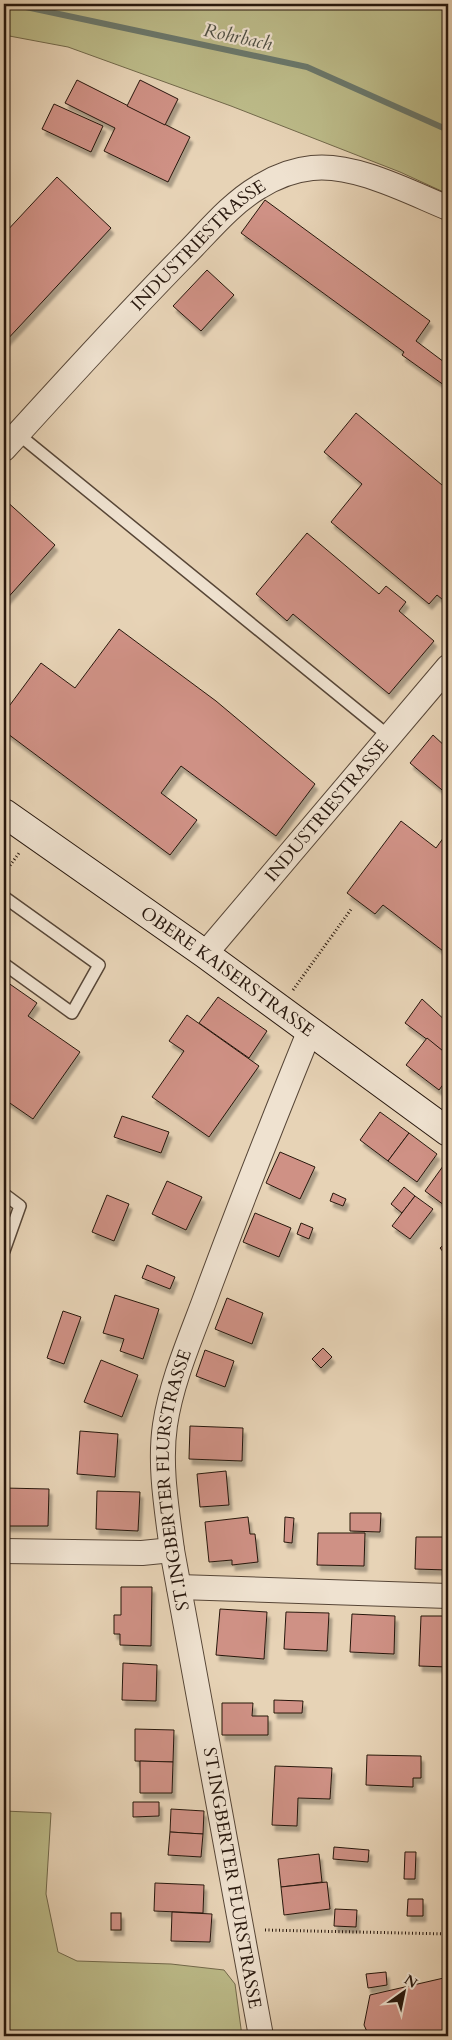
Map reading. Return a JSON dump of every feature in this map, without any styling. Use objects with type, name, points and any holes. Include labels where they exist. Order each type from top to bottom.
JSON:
[{"type":"main road","name":"OBERE KAISERSTRASSE","points":[[4,813],[205,954],[448,1132]]},
{"type":"street","name":"INDUSTRIESTRASSE","points":[[11,442],[142,298],[227,213],[257,188],[286,173],[313,168],[342,170],[375,179],[448,208]]},
{"type":"street","name":"INDUSTRIESTRASSE","points":[[205,954],[448,667]]},
{"type":"street","name":"ST.INGBERTER FLURSTRASSE","points":[[261,2036],[172,1550],[164,1460],[165,1427],[173,1391],[250,1176],[310,1030]]},
{"type":"street","points":[[4,1550],[142,1553],[172,1550]]},
{"type":"street","points":[[179,1587],[448,1596]]},
{"type":"lane","points":[[11,442],[390,737]]},
{"type":"lane","points":[[4,897],[98,965],[72,1014],[4,964]]},
{"type":"lane","points":[[4,1194],[20,1206],[4,1251]]},
{"type":"path","points":[[299,981],[352,908]]},
{"type":"path","points":[[242,1930],[448,1934]]},
{"type":"shaded area","points":[[4,4],[448,4],[448,194],[400,172],[231,106],[68,47],[4,35]]},
{"type":"shaded area","points":[[4,1811],[51,1813],[46,1894],[58,1952],[77,1961],[171,1964],[224,1970],[235,1984],[242,2036],[4,2036]]},
{"type":"building","points":[[77,80],[190,137],[168,182],[104,151],[115,128],[65,103]]},
{"type":"building","points":[[140,80],[178,99],[165,125],[127,106]]},
{"type":"building","points":[[54,104],[103,126],[91,152],[42,129]]},
{"type":"building","points":[[57,177],[111,228],[4,343],[4,234]]},
{"type":"building","points":[[265,200],[430,321],[416,341],[448,365],[448,388],[402,355],[404,352],[241,233]]},
{"type":"building","points":[[207,270],[234,295],[201,331],[173,306]]},
{"type":"building","points":[[356,413],[448,490],[446,510],[448,511],[448,604],[437,595],[429,604],[331,522],[362,484],[324,452]]},
{"type":"building","points":[[4,499],[55,545],[4,602]]},
{"type":"building","points":[[307,533],[379,594],[386,586],[406,602],[399,611],[434,641],[389,694],[293,614],[287,621],[256,594]]},
{"type":"building","points":[[119,629],[216,701],[315,784],[276,836],[181,766],[161,793],[197,820],[170,855],[4,731],[4,713],[41,663],[75,688]]},
{"type":"building","points":[[433,735],[448,749],[448,795],[410,763]]},
{"type":"building","points":[[401,821],[436,848],[444,837],[448,840],[447,954],[383,905],[375,914],[347,893]]},
{"type":"building","points":[[4,980],[37,1003],[28,1016],[80,1052],[33,1119],[4,1099]]},
{"type":"building","points":[[218,997],[267,1031],[249,1058],[199,1023]]},
{"type":"building","points":[[422,999],[448,1023],[448,1055],[405,1023]]},
{"type":"building","points":[[187,1015],[259,1066],[209,1137],[152,1097],[184,1051],[169,1041]]},
{"type":"building","points":[[427,1038],[448,1055],[448,1078],[439,1090],[406,1065]]},
{"type":"building","points":[[380,1112],[409,1133],[388,1161],[360,1140]]},
{"type":"building","points":[[122,1116],[169,1132],[161,1153],[114,1137]]},
{"type":"building","points":[[409,1133],[437,1154],[417,1182],[388,1161]]},
{"type":"building","points":[[280,1152],[315,1167],[300,1199],[266,1183]]},
{"type":"building","points":[[446,1162],[448,1163],[448,1208],[425,1191]]},
{"type":"building","points":[[167,1181],[202,1197],[186,1230],[152,1214]]},
{"type":"building","points":[[404,1187],[415,1196],[402,1213],[391,1204]]},
{"type":"building","points":[[333,1193],[346,1199],[343,1206],[330,1201]]},
{"type":"building","points":[[107,1195],[129,1204],[114,1241],[92,1232]]},
{"type":"building","points":[[415,1196],[433,1209],[410,1239],[392,1226]]},
{"type":"building","points":[[255,1213],[291,1228],[279,1257],[243,1242]]},
{"type":"building","points":[[301,1223],[313,1228],[309,1239],[297,1234]]},
{"type":"building","points":[[448,1241],[448,1258],[440,1248]]},
{"type":"building","points":[[147,1265],[175,1277],[170,1289],[142,1278]]},
{"type":"building","points":[[115,1295],[159,1309],[143,1359],[120,1351],[124,1339],[103,1333]]},
{"type":"building","points":[[227,1298],[263,1313],[252,1344],[215,1329]]},
{"type":"building","points":[[63,1311],[81,1317],[64,1364],[47,1358]]},
{"type":"building","points":[[323,1348],[332,1357],[321,1368],[312,1359]]},
{"type":"building","points":[[205,1350],[234,1361],[225,1387],[196,1376]]},
{"type":"building","points":[[101,1360],[138,1375],[122,1417],[84,1402]]},
{"type":"building","points":[[190,1426],[243,1428],[242,1461],[189,1459]]},
{"type":"building","points":[[80,1431],[118,1434],[115,1477],[77,1474]]},
{"type":"building","points":[[226,1471],[229,1505],[200,1507],[197,1474]]},
{"type":"building","points":[[4,1488],[49,1489],[48,1526],[4,1526]]},
{"type":"building","points":[[97,1491],[140,1492],[138,1531],[96,1529]]},
{"type":"building","points":[[350,1513],[381,1513],[380,1532],[350,1531]]},
{"type":"building","points":[[248,1517],[250,1534],[255,1534],[258,1562],[232,1565],[232,1560],[209,1562],[205,1522]]},
{"type":"building","points":[[285,1517],[294,1518],[292,1543],[284,1542]]},
{"type":"building","points":[[318,1533],[365,1533],[364,1566],[317,1565]]},
{"type":"building","points":[[416,1537],[448,1537],[448,1570],[415,1569]]},
{"type":"building","points":[[121,1587],[152,1587],[151,1646],[120,1645],[120,1634],[114,1634],[114,1615],[121,1615]]},
{"type":"building","points":[[220,1609],[267,1612],[264,1659],[216,1655]]},
{"type":"building","points":[[286,1612],[329,1613],[327,1651],[284,1649]]},
{"type":"building","points":[[352,1614],[395,1616],[394,1654],[350,1652]]},
{"type":"building","points":[[421,1616],[448,1616],[448,1667],[419,1666]]},
{"type":"building","points":[[123,1663],[157,1665],[156,1701],[122,1700]]},
{"type":"building","points":[[274,1700],[303,1701],[302,1713],[274,1713]]},
{"type":"building","points":[[222,1703],[253,1703],[252,1716],[268,1716],[268,1735],[222,1735]]},
{"type":"building","points":[[135,1729],[174,1730],[173,1762],[135,1761]]},
{"type":"building","points":[[367,1755],[421,1756],[421,1778],[413,1778],[413,1787],[366,1785]]},
{"type":"building","points":[[140,1761],[173,1762],[172,1793],[140,1793]]},
{"type":"building","points":[[275,1766],[332,1768],[330,1799],[298,1798],[297,1826],[272,1825]]},
{"type":"building","points":[[133,1802],[159,1802],[159,1816],[133,1817]]},
{"type":"building","points":[[171,1809],[204,1811],[203,1834],[170,1832]]},
{"type":"building","points":[[170,1832],[203,1834],[201,1857],[168,1855]]},
{"type":"building","points":[[334,1847],[369,1850],[368,1862],[333,1859]]},
{"type":"building","points":[[405,1852],[416,1852],[415,1879],[404,1879]]},
{"type":"building","points":[[319,1854],[322,1882],[281,1887],[278,1859]]},
{"type":"building","points":[[327,1882],[330,1909],[284,1915],[281,1887]]},
{"type":"building","points":[[155,1883],[204,1885],[203,1913],[154,1911]]},
{"type":"building","points":[[408,1899],[423,1899],[423,1916],[407,1916]]},
{"type":"building","points":[[335,1909],[357,1910],[356,1927],[334,1926]]},
{"type":"building","points":[[172,1912],[212,1914],[210,1942],[171,1941]]},
{"type":"building","points":[[111,1913],[121,1913],[121,1930],[111,1930]]},
{"type":"building","points":[[386,1972],[387,1985],[368,1988],[366,1974]]},
{"type":"building","points":[[448,1977],[448,2036],[369,2036],[364,2025],[370,1995]]},
{"type":"waterway","name":"Rohrbach","points":[[12,4],[307,67],[448,130]]}]
